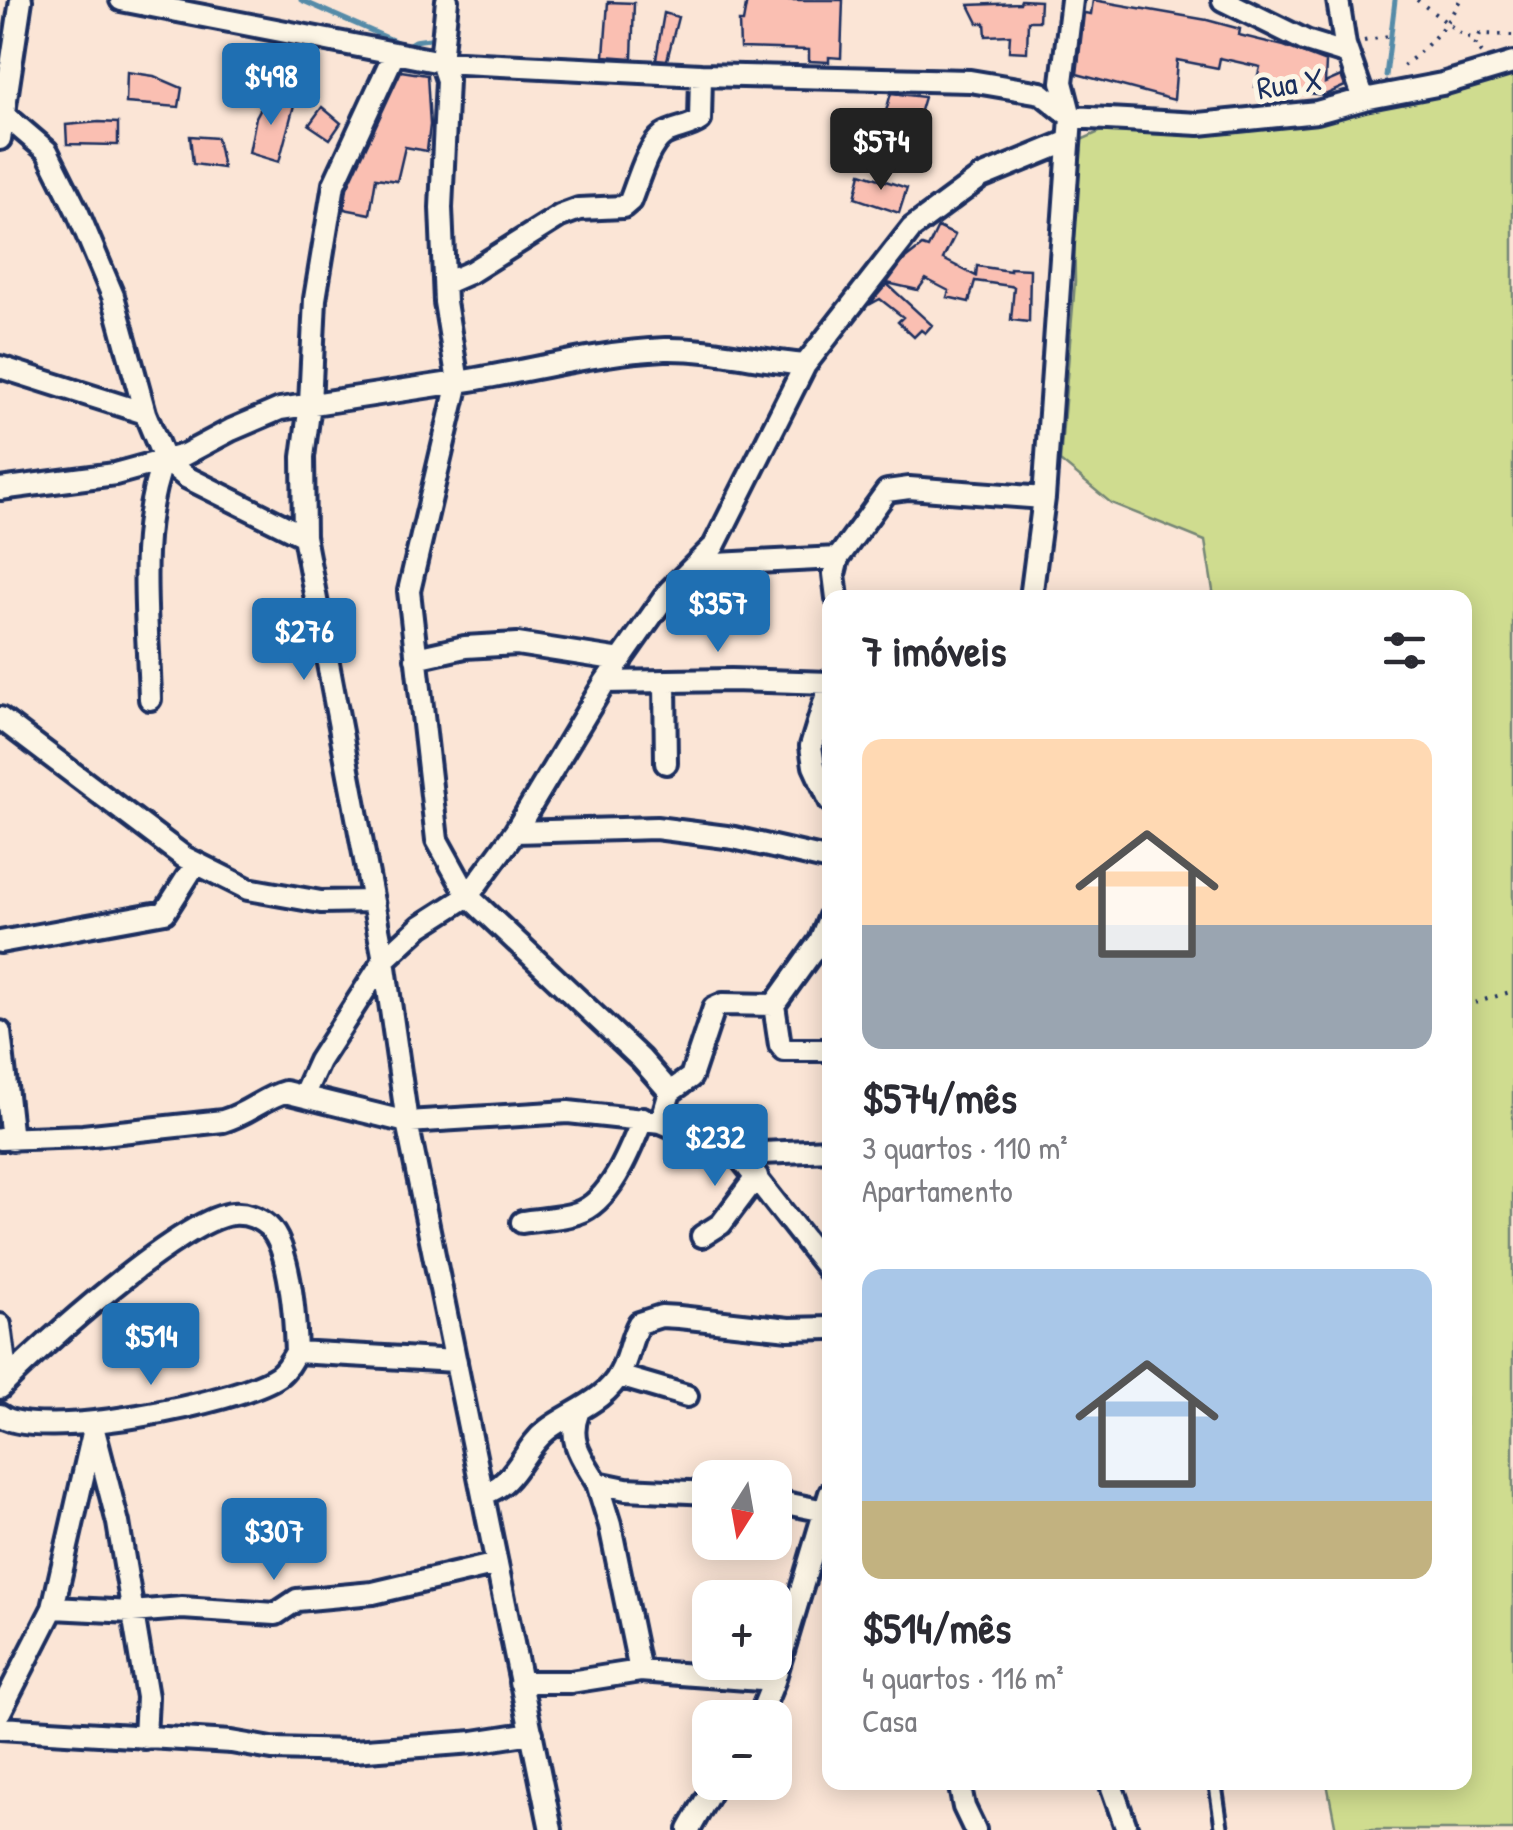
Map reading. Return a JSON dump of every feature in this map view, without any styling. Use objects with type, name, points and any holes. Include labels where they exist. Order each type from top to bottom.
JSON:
[{"type":"street","points":[[0,138],[6,116],[9,35],[21,0]]},
{"type":"street","points":[[121,0],[441,62],[702,76],[970,80],[1041,92],[1070,117]]},
{"type":"street","points":[[447,0],[441,62],[446,80],[440,208],[458,382],[409,590],[437,840],[468,896],[641,1059],[670,1092]]},
{"type":"street","points":[[1032,590],[1044,498],[1069,141],[1070,117],[1062,82],[1072,0]]},
{"type":"street","points":[[1223,0],[1306,40],[1347,50]]},
{"type":"street","points":[[1338,0],[1347,50],[1364,99]]},
{"type":"street","points":[[394,54],[334,184],[315,299],[303,457],[304,536],[384,960],[407,1122],[551,1830]]},
{"type":"street","name":"Rua X","points":[[1070,117],[1200,124],[1317,112],[1513,64]]},
{"type":"street","points":[[446,284],[560,216],[579,210],[624,207],[657,142],[666,133],[700,120],[702,76]]},
{"type":"street","points":[[6,116],[47,152],[78,213],[113,296],[146,413],[164,459],[186,477],[304,536]]},
{"type":"street","points":[[304,1094],[319,1061],[384,960],[421,926],[468,896],[514,832],[605,682],[669,591],[714,546],[804,365],[912,228],[981,177],[1069,141]]},
{"type":"street","points":[[0,489],[115,474],[184,455],[280,410],[510,375],[544,364],[667,349],[804,365]]},
{"type":"street","points":[[0,367],[146,413]]},
{"type":"street","points":[[150,699],[146,561],[153,491],[164,459]]},
{"type":"street","points":[[837,590],[834,574],[838,558],[887,491],[910,488],[1044,498]]},
{"type":"street","points":[[697,564],[838,558]]},
{"type":"street","points":[[416,658],[465,647],[517,644],[621,660]]},
{"type":"street","points":[[605,682],[822,684]]},
{"type":"street","points":[[665,683],[666,762]]},
{"type":"street","points":[[822,710],[811,746],[814,766],[822,780]]},
{"type":"street","points":[[0,718],[196,863],[248,889],[321,902],[372,901]]},
{"type":"street","points":[[514,832],[656,828],[734,838],[822,858]]},
{"type":"street","points":[[0,942],[166,912],[196,863]]},
{"type":"street","points":[[822,936],[774,1005],[784,1050],[822,1050]]},
{"type":"street","points":[[522,1222],[580,1213],[608,1188],[670,1092],[691,1077],[714,1008],[723,1004],[774,1005]]},
{"type":"street","points":[[0,1032],[6,1140],[223,1121],[246,1115],[273,1095],[286,1092],[407,1122],[568,1112],[652,1120],[737,1154],[822,1150]]},
{"type":"street","points":[[737,1154],[822,1261]]},
{"type":"street","points":[[702,1236],[720,1224],[757,1176]]},
{"type":"street","points":[[0,1416],[26,1425],[95,1426],[207,1402],[277,1377],[296,1352],[293,1296],[272,1229],[254,1216],[231,1214],[170,1242],[3,1384]]},
{"type":"street","points":[[483,1494],[506,1482],[547,1430],[578,1414],[620,1376],[639,1323],[661,1316],[790,1329],[822,1328]]},
{"type":"street","points":[[0,1325],[3,1384]]},
{"type":"street","points":[[296,1352],[456,1361]]},
{"type":"street","points":[[620,1376],[687,1396]]},
{"type":"street","points":[[578,1414],[573,1427],[575,1446],[597,1483],[610,1525],[640,1670]]},
{"type":"street","points":[[95,1426],[53,1608],[1,1713],[146,1738],[231,1742],[272,1749],[353,1751],[474,1742],[532,1733]]},
{"type":"street","points":[[95,1426],[118,1523],[147,1696],[146,1738]]},
{"type":"street","points":[[597,1483],[626,1490],[692,1492]]},
{"type":"street","points":[[792,1502],[822,1504]]},
{"type":"street","points":[[766,1700],[822,1527]]},
{"type":"street","points":[[53,1608],[132,1612],[182,1608],[276,1614],[297,1600],[373,1593],[496,1564]]},
{"type":"street","points":[[520,1682],[570,1682],[640,1670],[774,1681]]},
{"type":"street","points":[[962,1790],[975,1830]]},
{"type":"street","points":[[1113,1790],[1127,1830]]},
{"type":"street","points":[[689,1830],[706,1800]]},
{"type":"lane","points":[[1216,1790],[1222,1830]]},
{"type":"path","points":[[1417,0],[1464,36],[1480,40],[1480,34],[1513,35]]},
{"type":"path","points":[[1402,66],[1428,46],[1448,23],[1460,0]]},
{"type":"path","points":[[1347,50],[1393,35]]},
{"type":"path","points":[[1476,39],[1479,52],[1486,55]]},
{"type":"path","points":[[1472,1004],[1513,991]]},
{"type":"green space","points":[[1513,72],[1513,1830],[1336,1830],[1328,1790],[1472,1790],[1472,590],[1213,590],[1205,541],[1111,503],[1060,461],[1075,282],[1073,158],[1081,140],[1106,129],[1183,133],[1328,118]]},
{"type":"building","points":[[747,0],[843,0],[841,58],[809,61],[809,50],[740,48],[739,22],[743,22]]},
{"type":"building","points":[[1093,0],[1240,29],[1239,35],[1326,62],[1325,83],[1341,76],[1345,86],[1325,95],[1255,87],[1260,67],[1220,58],[1218,68],[1177,60],[1174,100],[1077,74],[1084,13],[1091,14]]},
{"type":"building","points":[[1040,1],[1039,21],[1028,21],[1027,52],[1009,51],[1010,35],[986,36],[985,23],[978,23],[969,5]]},
{"type":"building","points":[[608,2],[634,3],[632,58],[604,56]]},
{"type":"building","points":[[664,13],[678,17],[667,60],[656,59]]},
{"type":"building","points":[[401,71],[427,75],[427,151],[405,147],[397,181],[376,178],[370,214],[344,209],[347,188]]},
{"type":"building","points":[[127,72],[154,76],[182,88],[179,107],[126,103]]},
{"type":"building","points":[[270,91],[294,105],[279,162],[249,153],[256,117]]},
{"type":"building","points":[[891,93],[924,97],[916,124],[885,115]]},
{"type":"building","points":[[322,107],[341,123],[330,139],[309,125]]},
{"type":"building","points":[[118,123],[118,145],[67,144],[66,125]]},
{"type":"building","points":[[190,136],[217,138],[223,168],[193,164]]},
{"type":"building","points":[[861,173],[907,188],[899,213],[855,198]]},
{"type":"building","points":[[938,227],[955,235],[943,259],[976,276],[977,266],[1010,271],[1030,269],[1029,322],[1011,320],[1014,287],[975,281],[969,302],[947,297],[949,291],[926,279],[918,290],[887,283],[904,260],[922,246],[928,248]]},
{"type":"building","points":[[887,284],[932,325],[925,333],[921,330],[914,337],[898,322],[903,317],[880,299],[869,305]]},
{"type":"waterway","points":[[301,0],[406,46],[437,38]]},
{"type":"waterway","points":[[1386,76],[1395,0]]}]
